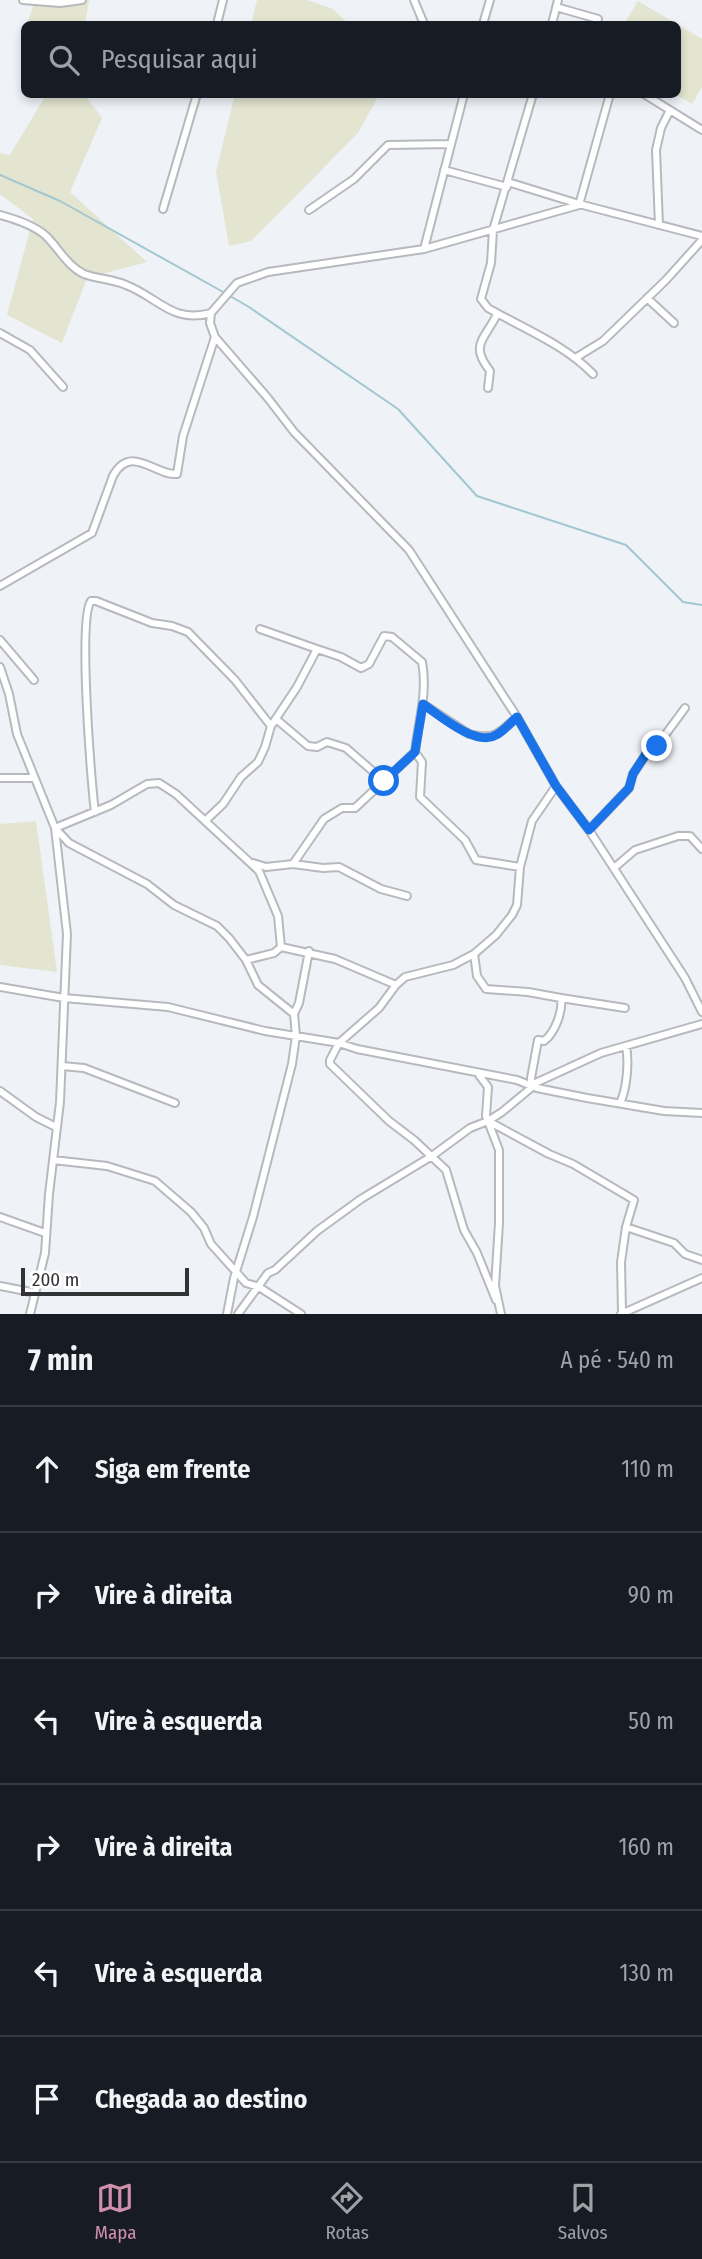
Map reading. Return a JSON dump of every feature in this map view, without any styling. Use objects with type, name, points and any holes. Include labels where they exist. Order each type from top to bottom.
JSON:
[{"type":"street","points":[[23,0],[60,3],[82,0]]},
{"type":"street","points":[[219,21],[223,0]]},
{"type":"street","points":[[414,0],[423,21]]},
{"type":"street","points":[[484,21],[490,0]]},
{"type":"street","points":[[553,21],[557,4],[597,19]]},
{"type":"street","points":[[163,209],[196,98]]},
{"type":"street","points":[[424,249],[463,98]]},
{"type":"street","points":[[532,98],[493,230],[491,264],[481,295],[488,309],[563,348],[577,357],[593,374]]},
{"type":"street","points":[[579,204],[609,98]]},
{"type":"street","points":[[650,98],[702,130]]},
{"type":"street","points":[[659,225],[656,150],[661,128],[670,110]]},
{"type":"street","points":[[309,210],[354,179],[388,145],[450,144]]},
{"type":"street","points":[[444,170],[508,184],[702,238],[603,341],[577,357]]},
{"type":"street","points":[[579,204],[424,249],[268,272],[237,283],[211,313],[210,323],[215,337],[294,432],[409,550],[517,717],[556,786],[589,830],[685,978],[702,1012]]},
{"type":"street","points":[[0,215],[43,234],[83,274],[128,285],[170,311],[187,316],[211,313]]},
{"type":"street","points":[[647,298],[674,323]]},
{"type":"street","points":[[488,388],[490,371],[480,358],[479,352],[483,337],[497,314]]},
{"type":"street","points":[[0,333],[30,350],[63,387]]},
{"type":"street","points":[[0,586],[92,533],[113,476],[124,463],[146,464],[170,474],[177,474],[183,436],[215,337]]},
{"type":"street","points":[[95,812],[85,641],[86,612],[91,601],[152,623],[173,626],[188,632],[235,680],[271,726]]},
{"type":"street","points":[[260,629],[341,657],[361,667],[369,664],[384,636],[393,637],[422,662],[423,704],[415,752],[355,808],[342,808],[324,819],[293,864]]},
{"type":"street","points":[[0,640],[34,680]]},
{"type":"street","points":[[205,821],[223,804],[241,777],[258,762],[271,726],[298,687],[317,649]]},
{"type":"street","points":[[0,667],[17,734],[55,828],[69,843],[147,884],[174,905],[217,926],[246,960],[258,985],[294,1014]]},
{"type":"street","points":[[423,704],[469,734],[486,737],[497,735],[517,717]]},
{"type":"street","points":[[589,830],[629,788],[633,774],[648,751],[657,746],[685,708]]},
{"type":"street","points":[[276,719],[308,746],[317,747],[327,742],[346,748],[384,781]]},
{"type":"street","points":[[415,752],[422,762],[420,797],[465,840],[472,856],[476,860],[520,867]]},
{"type":"street","points":[[0,778],[34,778]]},
{"type":"street","points":[[55,828],[129,796],[147,784],[159,783],[194,809],[264,878],[275,908],[281,947]]},
{"type":"street","points":[[501,1314],[477,1253],[464,1230],[448,1174],[432,1156],[389,1121],[330,1065],[330,1060],[339,1043],[379,1008],[405,977],[446,967],[474,954],[496,935],[512,915],[519,894],[520,867],[532,821],[556,786]]},
{"type":"street","points":[[30,1314],[45,1253],[62,1066],[66,915],[55,846],[55,828]]},
{"type":"street","points":[[614,868],[635,850],[678,836],[690,836],[702,849]]},
{"type":"street","points":[[55,846],[69,843]]},
{"type":"street","points":[[248,860],[266,867],[293,864],[343,868],[381,889],[407,896]]},
{"type":"street","points":[[246,960],[274,953],[281,947],[309,951],[396,985]]},
{"type":"street","points":[[227,1314],[283,1102],[296,1036],[294,1014],[299,1003],[309,951]]},
{"type":"street","points":[[474,954],[477,976],[486,989],[528,992],[625,1008]]},
{"type":"street","points":[[0,987],[64,998],[168,1007],[587,1098],[664,1111],[702,1113]]},
{"type":"street","points":[[238,1314],[268,1273],[275,1270],[317,1231],[470,1128],[488,1121],[523,1097],[531,1088],[538,1040],[544,1041],[550,1036],[562,1006],[561,998]]},
{"type":"street","points":[[531,1085],[575,1063],[702,1024]]},
{"type":"street","points":[[620,1103],[624,1095],[628,1068],[626,1046]]},
{"type":"street","points":[[62,1066],[84,1068],[174,1103]]},
{"type":"street","points":[[478,1073],[488,1087],[486,1114],[499,1150],[496,1300]]},
{"type":"street","points":[[0,1091],[36,1117],[56,1127]]},
{"type":"street","points":[[488,1121],[573,1164],[634,1200],[626,1227],[621,1269],[621,1313],[638,1308],[702,1278]]},
{"type":"street","points":[[53,1160],[107,1166],[155,1181],[195,1216],[211,1244],[246,1283],[259,1287],[301,1314]]},
{"type":"street","points":[[0,1217],[45,1233]]},
{"type":"street","points":[[626,1227],[674,1243],[685,1254],[702,1260]]},
{"type":"street","points":[[0,1286],[36,1293]]},
{"type":"green space","points":[[35,0],[89,0],[86,21],[28,21]]},
{"type":"green space","points":[[257,0],[307,0],[333,9],[346,21],[252,21]]},
{"type":"green space","points":[[638,1],[672,21],[626,21]]},
{"type":"green space","points":[[681,27],[702,39],[702,87],[692,104],[681,98]]},
{"type":"green space","points":[[44,98],[87,98],[102,118],[70,192],[147,262],[87,278],[62,343],[7,315],[33,219],[0,194],[0,153],[10,155]]},
{"type":"green space","points":[[234,98],[377,98],[358,133],[251,241],[229,246],[216,172]]},
{"type":"green space","points":[[36,821],[57,972],[0,965],[0,824]]},
{"type":"waterway","points":[[0,175],[60,201],[225,293]]},
{"type":"waterway","points":[[230,296],[398,409],[477,496],[626,545],[683,602],[702,605]]},
{"type":"route","points":[[384,781],[415,752],[423,704],[469,734],[486,737],[497,735],[517,717],[556,786],[589,830],[629,788],[633,774],[648,751],[657,746]]}]
